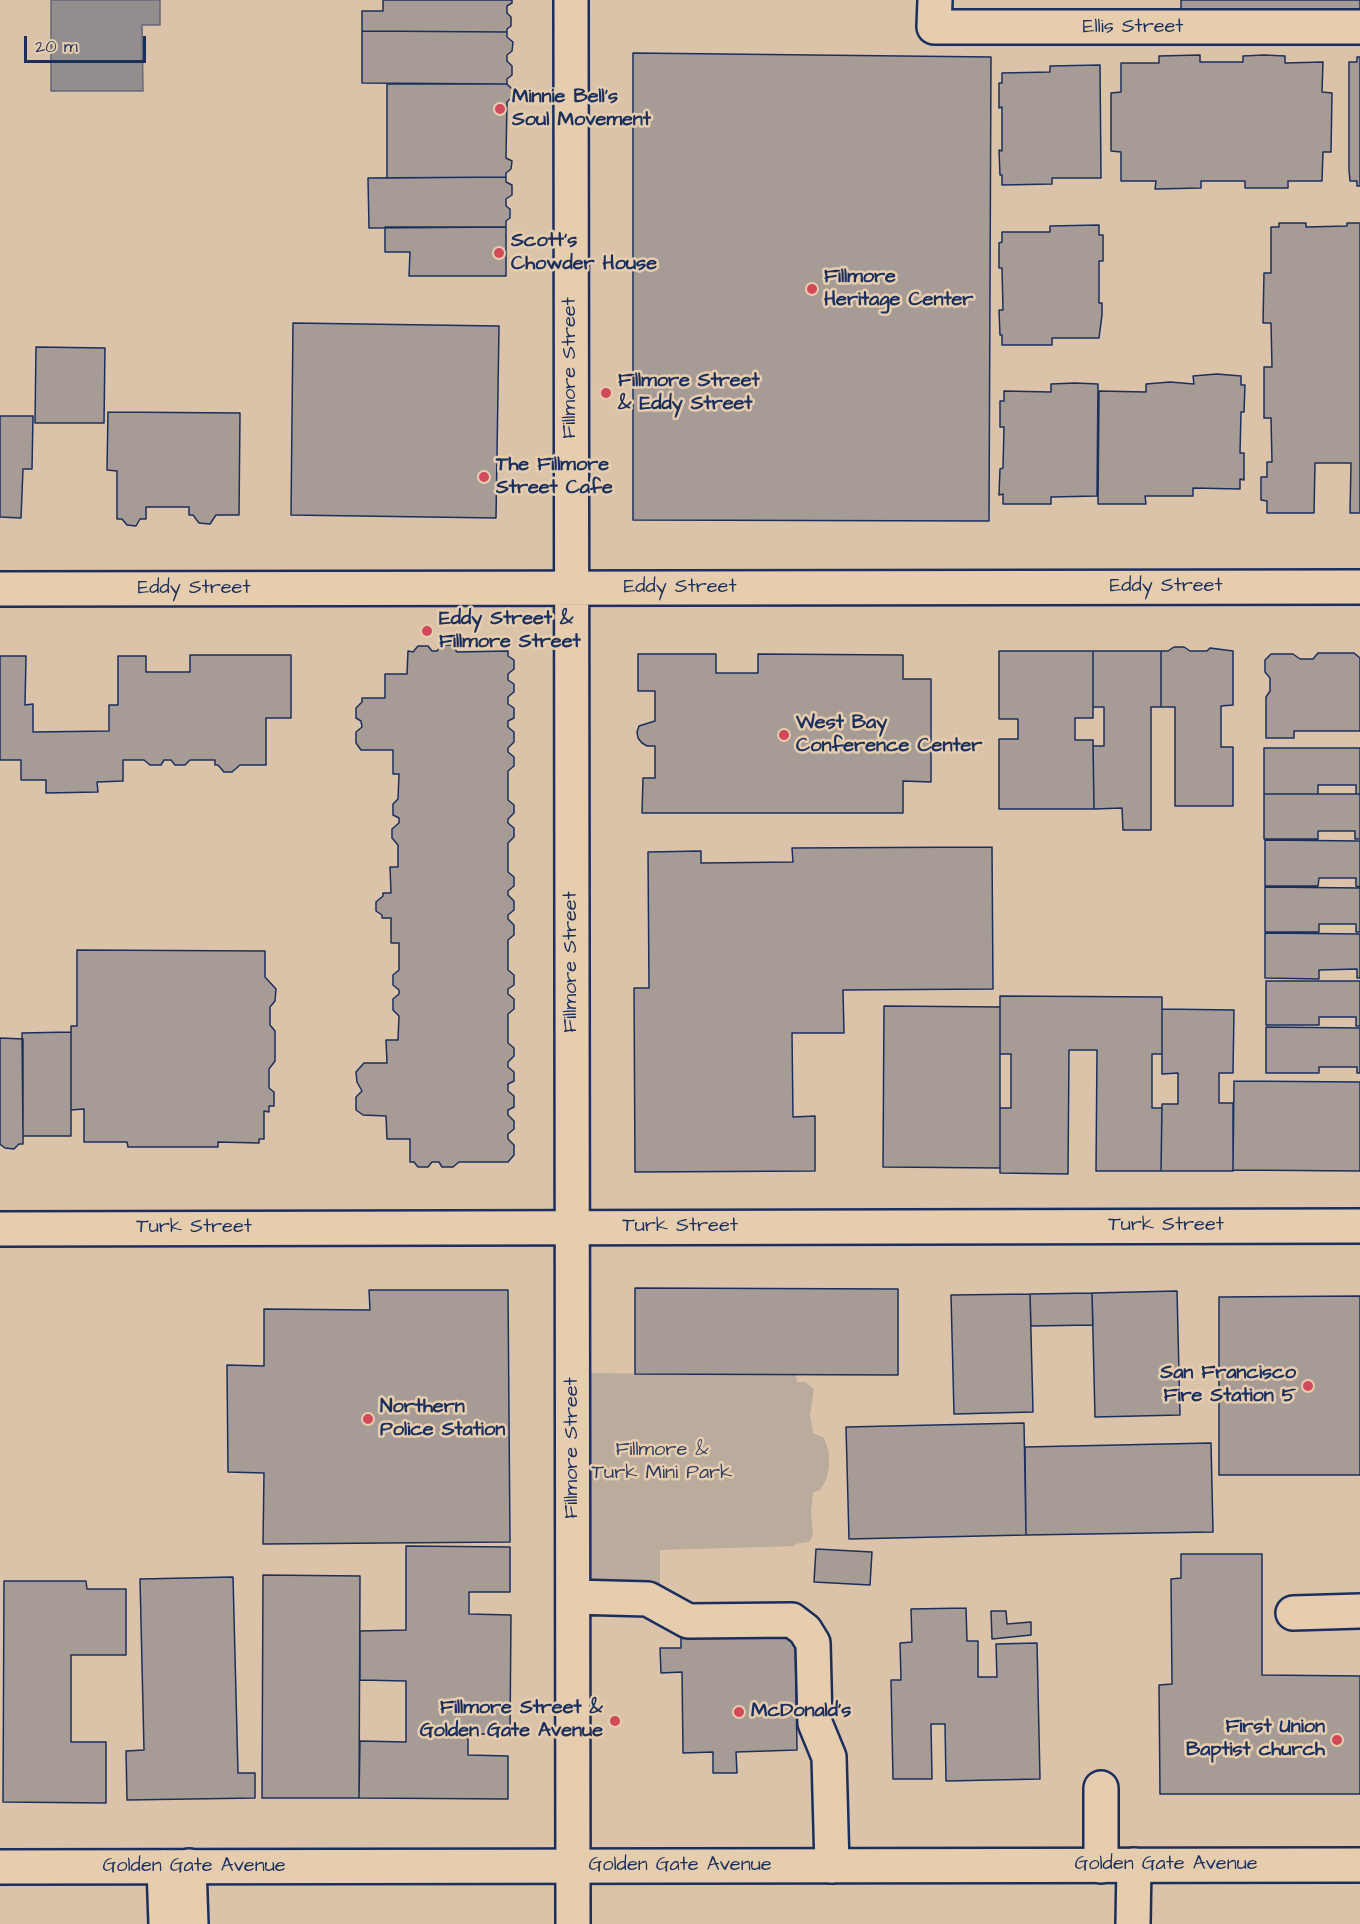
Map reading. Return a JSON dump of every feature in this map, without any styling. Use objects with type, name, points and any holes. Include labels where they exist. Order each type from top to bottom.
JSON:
[{"type":"street","name":"Fillmore Street","points":[[571,0],[573,1924]]},
{"type":"street","name":"Ellis Street","points":[[935,0],[934,27],[1360,27]]},
{"type":"street","name":"Eddy Street","points":[[0,589],[1360,587]]},
{"type":"street","name":"Turk Street","points":[[0,1228],[1360,1226]]},
{"type":"street","points":[[573,1597],[648,1599],[688,1621],[792,1620],[805,1630],[813,1643],[815,1723],[829,1757],[832,1866]]},
{"type":"street","points":[[1293,1612],[1360,1611]]},
{"type":"street","points":[[1101,1788],[1101,1866]]},
{"type":"street","points":[[1133,1924],[1134,1865]]},
{"type":"street","name":"Golden Gate Avenue","points":[[0,1867],[1360,1865]]},
{"type":"street","points":[[166,1924],[177,1866]]},
{"type":"street","points":[[177,1866],[191,1924]]},
{"type":"green space","name":"Fillmore & Turk Mini Park","points":[[573,1373],[796,1375],[797,1382],[805,1382],[814,1389],[810,1415],[813,1433],[824,1438],[829,1453],[826,1480],[820,1490],[813,1492],[811,1512],[813,1535],[811,1539],[808,1542],[795,1544],[795,1546],[660,1550],[660,1586],[573,1584]]},
{"type":"shaded area","points":[[51,0],[160,0],[160,25],[142,25],[143,91],[51,91]]},
{"type":"building","points":[[383,0],[512,0],[512,3],[507,6],[511,26],[507,32],[362,31],[362,11],[383,11]]},
{"type":"building","points":[[1181,0],[1360,0],[1360,10],[1181,10]]},
{"type":"building","points":[[362,31],[507,32],[507,37],[513,42],[512,51],[507,55],[507,61],[512,66],[512,75],[507,79],[507,84],[362,83]]},
{"type":"building","name":"Fillmore Heritage Center","points":[[633,53],[991,57],[989,521],[633,520]]},
{"type":"building","points":[[1200,55],[1200,62],[1243,62],[1243,56],[1264,55],[1285,56],[1285,63],[1323,62],[1322,92],[1332,93],[1331,152],[1323,152],[1322,181],[1288,181],[1288,188],[1245,188],[1245,181],[1201,181],[1201,188],[1155,189],[1156,181],[1121,181],[1121,152],[1111,151],[1111,93],[1121,92],[1121,63],[1159,63],[1159,56]]},
{"type":"building","points":[[1357,57],[1360,57],[1360,186],[1357,186],[1357,181],[1350,181],[1349,170],[1349,62],[1357,62]]},
{"type":"building","points":[[1100,65],[1101,178],[1052,178],[1052,184],[1002,185],[999,150],[1002,151],[1002,107],[999,108],[999,83],[1002,83],[1002,73],[1050,72],[1050,66]]},
{"type":"building","points":[[387,84],[507,84],[512,89],[511,98],[507,102],[506,158],[512,161],[511,169],[506,173],[506,177],[387,178]]},
{"type":"building","points":[[506,177],[506,182],[512,185],[512,195],[506,199],[506,206],[510,209],[510,218],[506,221],[506,227],[369,228],[368,178]]},
{"type":"building","points":[[1279,223],[1306,223],[1306,227],[1347,226],[1347,223],[1360,223],[1360,513],[1350,513],[1351,463],[1315,463],[1314,513],[1267,513],[1267,501],[1261,500],[1261,477],[1267,477],[1267,462],[1272,462],[1271,418],[1264,418],[1264,367],[1272,367],[1271,323],[1263,323],[1264,273],[1271,273],[1271,227],[1279,227]]},
{"type":"building","points":[[1099,225],[1099,235],[1103,235],[1103,261],[1099,261],[1099,303],[1102,303],[1102,315],[1099,338],[1052,338],[1052,345],[1002,345],[999,310],[1003,310],[1002,268],[999,268],[999,243],[1002,242],[1002,232],[1050,232],[1050,226]]},
{"type":"building","points":[[385,227],[506,227],[506,276],[409,276],[410,252],[385,252]]},
{"type":"building","points":[[293,323],[499,326],[496,518],[291,515]]},
{"type":"building","points":[[36,347],[105,348],[104,423],[35,423]]},
{"type":"building","points":[[1217,374],[1241,376],[1241,385],[1245,385],[1244,412],[1241,412],[1240,453],[1244,453],[1244,480],[1240,479],[1240,489],[1193,488],[1193,496],[1145,496],[1146,504],[1098,504],[1099,391],[1146,392],[1146,384],[1170,382],[1194,384],[1193,376]]},
{"type":"building","points":[[1051,384],[1098,384],[1097,496],[1051,497],[1051,504],[1003,504],[1003,494],[999,495],[1000,469],[1003,468],[1004,427],[1000,427],[1000,401],[1004,401],[1004,391],[1051,392]]},
{"type":"building","points":[[108,412],[240,413],[239,515],[216,515],[210,524],[199,523],[193,515],[189,515],[189,507],[146,507],[146,519],[140,519],[136,526],[127,525],[122,519],[117,519],[117,471],[107,470]]},
{"type":"building","points":[[0,416],[33,416],[32,469],[23,469],[21,518],[0,517]]},
{"type":"building","points":[[442,645],[452,645],[457,652],[508,651],[508,656],[514,660],[514,669],[508,674],[508,680],[514,684],[514,692],[508,697],[508,704],[514,708],[514,718],[508,721],[508,727],[514,732],[514,742],[508,748],[508,752],[514,757],[514,766],[508,771],[508,800],[514,805],[514,813],[508,819],[508,823],[514,828],[514,837],[508,843],[508,872],[514,877],[514,886],[508,891],[508,895],[514,901],[514,910],[508,915],[508,919],[514,925],[514,935],[508,940],[508,970],[514,975],[514,985],[508,989],[508,994],[514,999],[514,1009],[508,1014],[508,1043],[514,1048],[514,1056],[508,1062],[508,1067],[514,1072],[514,1081],[508,1084],[508,1091],[514,1096],[514,1107],[508,1110],[508,1115],[514,1121],[514,1129],[508,1134],[508,1139],[514,1145],[514,1155],[508,1162],[459,1162],[453,1167],[442,1167],[439,1162],[432,1162],[428,1167],[418,1167],[414,1162],[410,1162],[410,1139],[387,1139],[386,1116],[363,1115],[356,1110],[356,1097],[362,1091],[357,1082],[356,1072],[364,1063],[387,1063],[386,1040],[398,1040],[399,1016],[393,1010],[393,999],[399,994],[399,990],[393,985],[393,975],[399,970],[399,943],[391,943],[391,918],[382,918],[382,915],[376,911],[376,902],[383,896],[383,893],[391,893],[390,867],[398,867],[398,845],[392,838],[392,829],[399,823],[399,818],[393,815],[393,804],[398,799],[399,774],[393,774],[393,750],[361,750],[356,743],[356,732],[362,727],[361,721],[356,718],[356,708],[362,702],[362,698],[385,698],[385,674],[407,674],[408,651],[413,652],[418,646],[428,646],[432,651],[437,651]]},
{"type":"building","points":[[1174,647],[1184,647],[1190,651],[1207,651],[1210,648],[1233,651],[1233,705],[1221,706],[1221,747],[1233,747],[1233,806],[1175,806],[1175,707],[1161,707],[1161,651],[1168,651]]},
{"type":"building","points":[[999,651],[1093,651],[1093,718],[1075,718],[1075,740],[1093,740],[1094,809],[999,809],[999,739],[1018,739],[1018,719],[999,719]]},
{"type":"building","points":[[1093,651],[1161,651],[1161,707],[1151,707],[1151,830],[1123,830],[1122,808],[1094,809],[1093,746],[1104,746],[1104,707],[1093,707]]},
{"type":"building","points":[[1318,653],[1354,653],[1360,658],[1360,731],[1294,731],[1294,738],[1266,738],[1266,697],[1270,691],[1270,678],[1265,672],[1265,660],[1271,654],[1293,654],[1300,659],[1313,659]]},
{"type":"building","name":"West Bay Conference Center","points":[[638,654],[716,654],[716,673],[758,673],[758,654],[903,655],[903,679],[931,679],[931,782],[903,781],[903,813],[642,813],[643,778],[655,778],[655,746],[642,743],[637,732],[639,726],[655,721],[655,691],[638,691]]},
{"type":"building","points":[[190,655],[291,655],[291,718],[266,718],[266,765],[240,765],[232,772],[224,772],[218,765],[215,765],[215,760],[190,760],[185,765],[175,765],[171,760],[164,760],[161,765],[150,765],[144,760],[123,760],[123,781],[97,782],[98,792],[46,793],[46,780],[21,780],[21,760],[0,760],[0,656],[26,656],[25,705],[33,704],[33,732],[109,731],[109,705],[118,705],[118,656],[146,656],[146,672],[190,672]]},
{"type":"building","points":[[1264,748],[1360,748],[1360,794],[1356,794],[1356,785],[1318,785],[1318,794],[1264,794]]},
{"type":"building","points":[[1264,794],[1360,794],[1360,839],[1355,839],[1355,831],[1318,831],[1318,839],[1264,839]]},
{"type":"building","points":[[1265,840],[1360,841],[1360,887],[1356,886],[1356,878],[1319,878],[1318,886],[1265,886]]},
{"type":"building","points":[[992,847],[993,989],[843,990],[844,1033],[792,1033],[793,1117],[815,1116],[815,1171],[635,1172],[634,988],[649,988],[648,852],[701,851],[701,863],[793,862],[792,848]]},
{"type":"building","points":[[1265,887],[1360,888],[1360,932],[1356,932],[1356,924],[1319,924],[1319,932],[1265,932]]},
{"type":"building","points":[[1265,933],[1360,934],[1360,978],[1357,978],[1357,969],[1319,970],[1319,979],[1265,978]]},
{"type":"building","points":[[77,950],[265,951],[265,977],[276,989],[275,1001],[270,1007],[270,1025],[275,1031],[275,1061],[269,1069],[269,1088],[274,1092],[274,1106],[269,1106],[269,1112],[264,1111],[264,1139],[259,1139],[259,1143],[218,1142],[218,1147],[128,1147],[127,1142],[84,1142],[84,1109],[71,1110],[71,1026],[77,1026]]},
{"type":"building","points":[[1266,981],[1360,981],[1360,1026],[1356,1026],[1356,1017],[1319,1017],[1319,1025],[1266,1025]]},
{"type":"building","points":[[1000,996],[1162,997],[1162,1054],[1152,1054],[1152,1108],[1162,1108],[1161,1171],[1096,1171],[1097,1050],[1069,1050],[1068,1174],[1000,1173],[1000,1108],[1011,1108],[1011,1054],[1000,1054]]},
{"type":"building","points":[[884,1006],[1000,1007],[1000,1168],[883,1167]]},
{"type":"building","points":[[1162,1009],[1234,1010],[1233,1073],[1219,1073],[1219,1103],[1233,1103],[1233,1171],[1161,1171],[1162,1104],[1178,1104],[1178,1073],[1162,1074]]},
{"type":"building","points":[[1266,1027],[1360,1028],[1360,1073],[1357,1073],[1357,1067],[1319,1067],[1319,1073],[1266,1073]]},
{"type":"building","points":[[71,1032],[71,1136],[23,1136],[22,1033]]},
{"type":"building","points":[[0,1038],[23,1039],[23,1144],[19,1144],[14,1149],[5,1148],[0,1144]]},
{"type":"building","points":[[1234,1081],[1360,1082],[1360,1171],[1233,1170]]},
{"type":"building","points":[[635,1288],[898,1289],[898,1375],[635,1374]]},
{"type":"building","name":"Northern Police Station","points":[[369,1290],[508,1290],[510,1542],[263,1544],[264,1473],[228,1472],[227,1365],[264,1366],[264,1309],[370,1310]]},
{"type":"building","points":[[1177,1291],[1180,1415],[1095,1417],[1092,1293]]},
{"type":"building","points":[[1092,1293],[1093,1325],[1031,1326],[1030,1294]]},
{"type":"building","points":[[1030,1294],[1033,1412],[954,1414],[951,1295]]},
{"type":"building","name":"San Francisco Fire Station 5","points":[[1360,1296],[1360,1475],[1219,1475],[1219,1297]]},
{"type":"building","points":[[1024,1423],[1026,1535],[849,1539],[846,1427]]},
{"type":"building","points":[[1211,1443],[1213,1532],[1026,1535],[1025,1447]]},
{"type":"building","points":[[406,1546],[510,1547],[510,1592],[469,1592],[469,1614],[511,1615],[510,1734],[468,1734],[468,1755],[508,1756],[508,1799],[359,1798],[360,1741],[406,1742],[406,1681],[360,1680],[360,1631],[406,1630]]},
{"type":"building","points":[[816,1549],[872,1552],[870,1585],[814,1582]]},
{"type":"building","points":[[1181,1554],[1262,1554],[1262,1675],[1360,1676],[1360,1794],[1160,1794],[1159,1685],[1172,1684],[1171,1579],[1181,1578]]},
{"type":"building","points":[[263,1575],[360,1576],[359,1798],[262,1798]]},
{"type":"building","points":[[233,1577],[238,1773],[255,1773],[255,1798],[127,1800],[126,1751],[144,1750],[140,1579]]},
{"type":"building","points":[[4,1581],[86,1581],[87,1589],[126,1589],[126,1655],[71,1655],[71,1742],[106,1742],[106,1803],[3,1802]]},
{"type":"building","points":[[966,1608],[967,1641],[978,1641],[978,1677],[997,1677],[996,1644],[1037,1643],[1040,1779],[946,1781],[945,1724],[931,1724],[932,1779],[893,1779],[891,1680],[901,1680],[900,1643],[912,1642],[911,1609]]},
{"type":"building","points":[[991,1611],[1006,1611],[1007,1624],[1031,1622],[1031,1635],[992,1639]]},
{"type":"building","name":"McDonald's","points":[[795,1627],[797,1750],[736,1752],[737,1773],[713,1773],[713,1752],[683,1753],[682,1672],[661,1673],[660,1648],[681,1648],[681,1629]]},
{"type":"place","name":"Minnie Bell's Soul Movement","points":[[500,109]]},
{"type":"place","name":"Scott's Chowder House","points":[[499,253]]},
{"type":"place","name":"Fillmore Heritage Center","points":[[812,289]]},
{"type":"place","name":"Fillmore Street & Eddy Street","points":[[606,393]]},
{"type":"place","name":"The Fillmore Street Cafe","points":[[484,477]]},
{"type":"place","name":"Eddy Street & Fillmore Street","points":[[427,631]]},
{"type":"place","name":"West Bay Conference Center","points":[[784,735]]},
{"type":"place","name":"San Francisco Fire Station 5","points":[[1308,1386]]},
{"type":"place","name":"Northern Police Station","points":[[368,1419]]},
{"type":"place","name":"McDonald's","points":[[739,1712]]},
{"type":"place","name":"Fillmore Street & Golden Gate Avenue","points":[[615,1721]]},
{"type":"place","name":"First Union Baptist church","points":[[1337,1740]]}]
